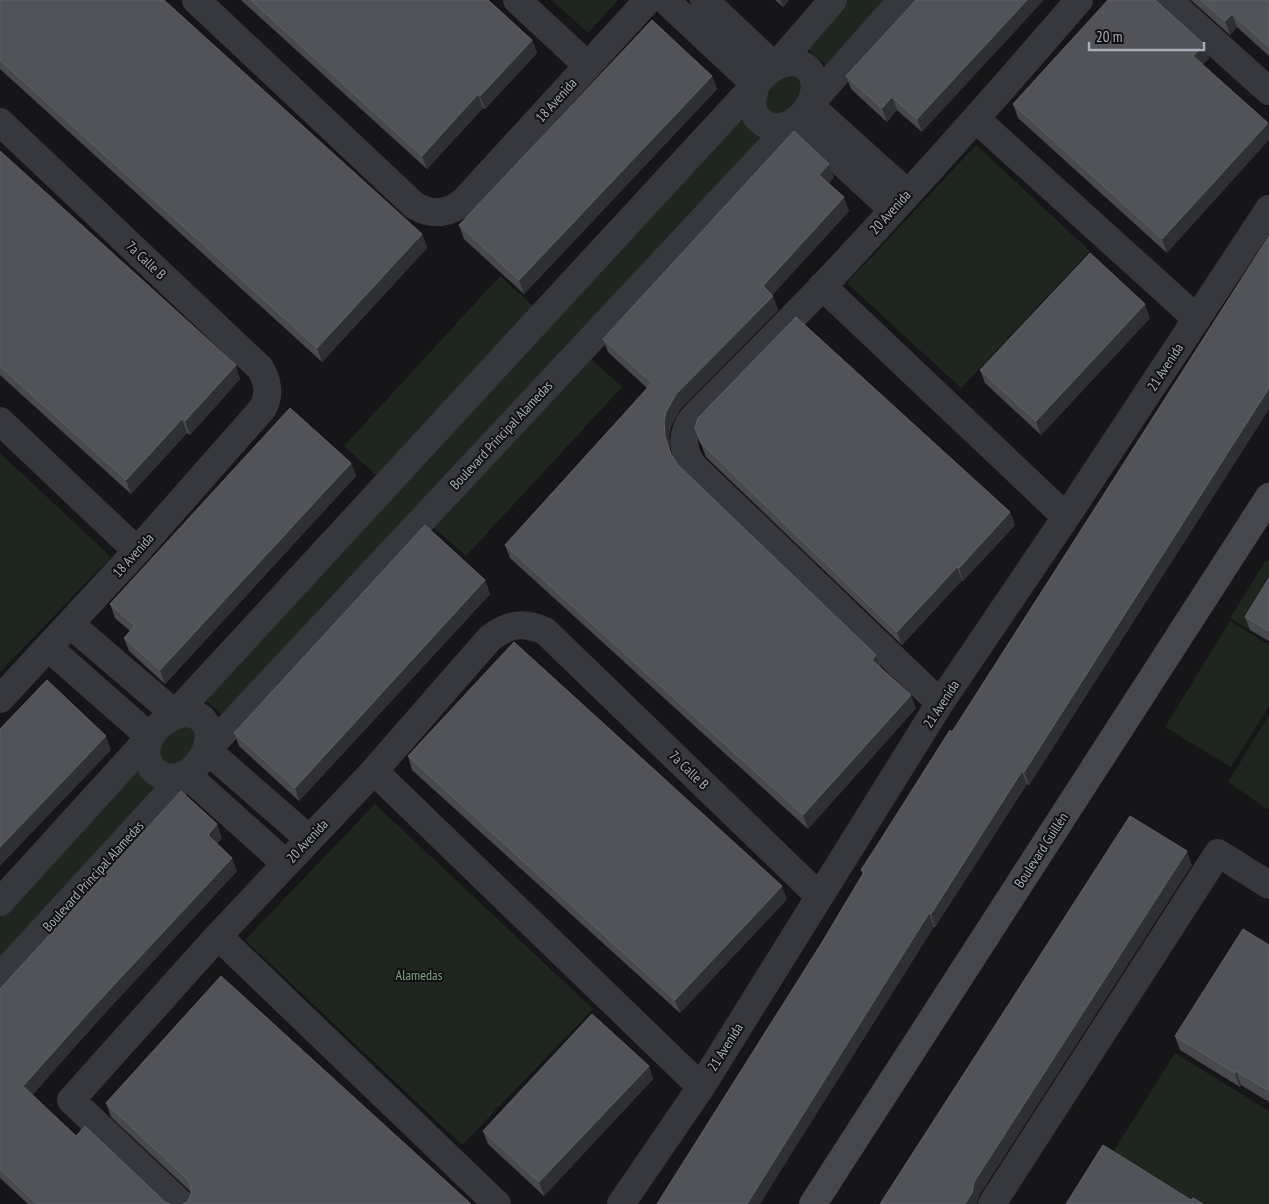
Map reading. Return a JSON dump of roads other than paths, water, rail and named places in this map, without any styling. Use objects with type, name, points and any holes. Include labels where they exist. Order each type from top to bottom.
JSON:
[{"type":"main road","name":"Boulevard Guillén","points":[[813,1204],[1269,497]]},
{"type":"street","name":"18 Avenida","points":[[196,0],[415,206],[429,212],[444,212],[455,208],[465,200],[648,0]]},
{"type":"street","points":[[517,0],[587,66]]},
{"type":"street","points":[[665,0],[765,76]]},
{"type":"street","points":[[704,0],[765,76]]},
{"type":"street","points":[[0,902],[160,724],[175,714],[833,0]]},
{"type":"street","name":"Boulevard Principal Alamedas","points":[[0,978],[200,761],[207,750],[802,112],[902,0]]},
{"type":"street","name":"20 Avenida","points":[[940,703],[694,467],[686,454],[683,439],[686,428],[694,417],[822,286],[976,119],[1079,0]]},
{"type":"street","points":[[1168,0],[1269,91]]},
{"type":"street","points":[[786,62],[792,62],[802,64],[809,70],[814,81],[814,88],[802,112],[786,126],[772,127],[760,122],[755,115],[752,104],[765,76],[786,62]]},
{"type":"street","points":[[802,112],[900,201]]},
{"type":"street","points":[[976,119],[1197,319]]},
{"type":"street","name":"7a Calle B","points":[[0,122],[260,368],[267,387],[263,408]]},
{"type":"street","name":"21 Avenida","points":[[621,1204],[701,1087],[940,703],[1066,517],[1269,209]]},
{"type":"street","points":[[822,286],[1066,517]]},
{"type":"street","name":"18 Avenida","points":[[0,699],[137,551],[263,408]]},
{"type":"street","points":[[0,421],[137,551]]},
{"type":"street","points":[[70,624],[175,714],[186,713],[201,717],[209,732],[207,750],[309,840]]},
{"type":"street","name":"20 Avenida","points":[[181,1204],[71,1100],[218,936],[374,771],[490,638],[498,632],[524,624],[545,631],[558,643]]},
{"type":"street","name":"7a Calle B","points":[[558,643],[819,896]]},
{"type":"street","points":[[49,648],[150,737]]},
{"type":"street","points":[[150,737],[147,754],[150,766],[155,772],[166,777],[175,778],[186,774],[286,864]]},
{"type":"street","points":[[374,771],[701,1087]]},
{"type":"street","points":[[992,1204],[1218,854],[1269,885]]},
{"type":"street","points":[[218,936],[498,1204]]},
{"type":"park label","name":"Alamedas","points":[[419,975]]}]
